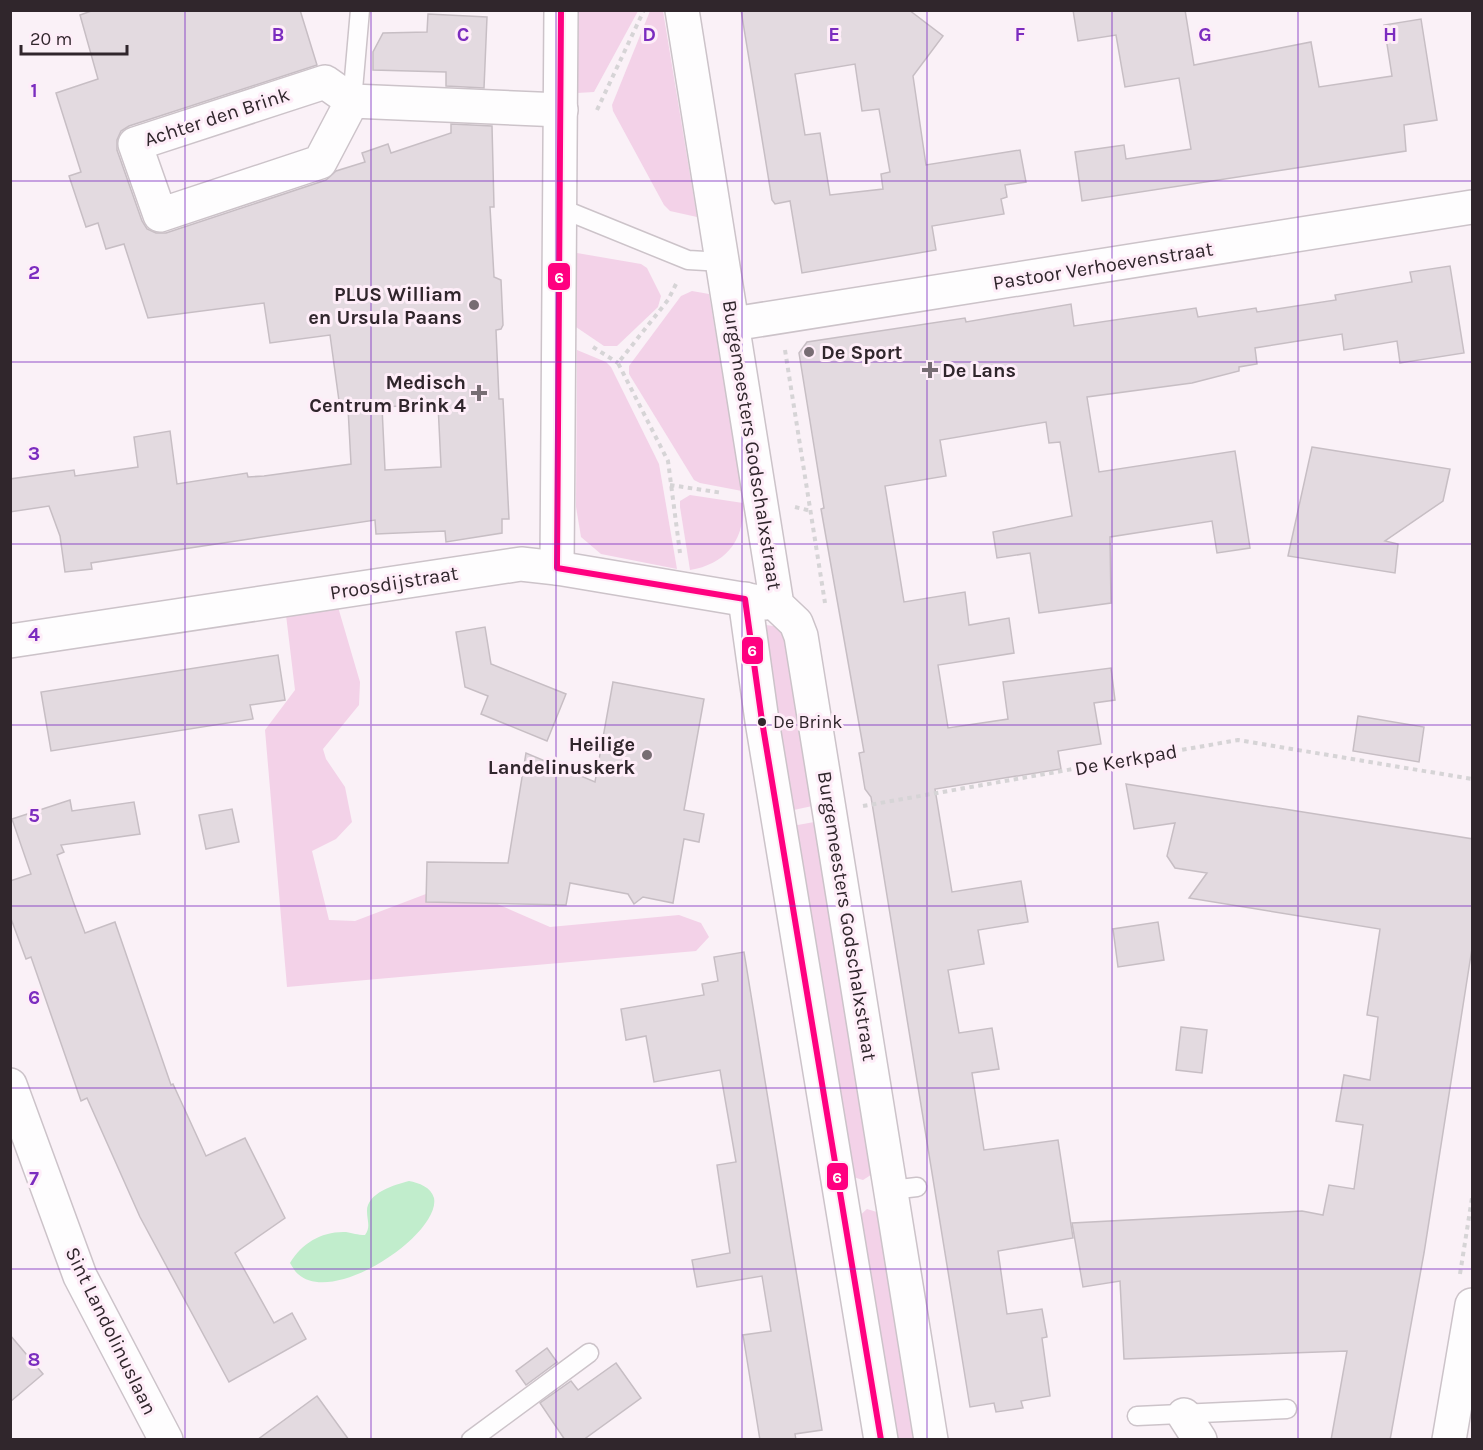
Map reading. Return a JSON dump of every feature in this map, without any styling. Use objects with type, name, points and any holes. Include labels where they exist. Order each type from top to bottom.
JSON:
[{"type":"street","points":[[557,568],[561,10]]},
{"type":"street","name":"Burgemeesters Godschalxstraat","points":[[682,10],[734,324],[777,605],[796,624],[801,636],[830,812],[904,1189],[931,1440]]},
{"type":"street","name":"Achter den Brink","points":[[325,82],[352,101],[320,162],[160,215],[135,144],[325,82]]},
{"type":"street","points":[[352,101],[561,110]]},
{"type":"street","name":"Pastoor Verhoevenstraat","points":[[734,324],[1473,207]]},
{"type":"street","name":"Proosdijstraat","points":[[10,641],[511,565],[557,568],[777,605]]},
{"type":"street","name":"Burgemeesters Godschalxstraat","points":[[745,599],[832,1197],[881,1440]]},
{"type":"street","name":"Sint Landolinuslaan","points":[[10,1085],[80,1276],[165,1440]]},
{"type":"street","points":[[832,1197],[904,1189]]},
{"type":"street","points":[[1449,1440],[1459,1336],[1473,1305]]},
{"type":"lane","points":[[352,101],[360,10]]},
{"type":"lane","points":[[560,208],[688,260],[699,258],[723,262]]},
{"type":"lane","points":[[471,1440],[589,1353]]},
{"type":"lane","points":[[1137,1416],[1192,1427],[1287,1409]]},
{"type":"path","points":[[561,110],[597,110],[644,10]]},
{"type":"path","points":[[685,589],[668,461],[618,363],[668,300],[688,260]]},
{"type":"path","points":[[779,317],[811,511]]},
{"type":"path","name":"De Kerkpad","points":[[830,812],[1238,740],[1473,779]]},
{"type":"shaded area","points":[[577,11],[638,11],[594,92],[577,93]]},
{"type":"shaded area","points":[[650,11],[663,11],[697,217],[670,211],[664,205],[613,111],[612,105]]},
{"type":"shaded area","points":[[577,253],[641,264],[647,268],[661,296],[658,307],[617,346],[604,346],[576,327]]},
{"type":"shaded area","points":[[692,291],[709,294],[742,491],[694,480],[629,374],[629,366],[681,296]]},
{"type":"shaded area","points":[[577,350],[606,362],[611,367],[659,464],[677,569],[601,554],[581,537],[576,507]]},
{"type":"shaded area","points":[[690,495],[743,503],[743,516],[737,539],[731,548],[714,562],[690,570],[680,501]]},
{"type":"shaded area","points":[[338,607],[360,682],[359,705],[323,749],[326,759],[345,787],[352,822],[336,839],[312,851],[329,920],[355,921],[439,889],[463,889],[550,927],[679,915],[701,923],[709,937],[696,951],[287,987],[265,730],[295,690],[286,615]]},
{"type":"shaded area","points":[[758,624],[789,628],[817,805],[789,811]]},
{"type":"shaded area","points":[[820,821],[874,1173],[863,1180],[853,1177],[792,826]]},
{"type":"shaded area","points":[[409,1181],[427,1188],[434,1198],[432,1213],[421,1229],[404,1246],[359,1274],[335,1281],[314,1282],[296,1272],[290,1263],[307,1244],[321,1236],[337,1232],[365,1235],[368,1227],[368,1205],[371,1199],[382,1191]]},
{"type":"shaded area","points":[[867,1209],[880,1213],[919,1439],[891,1439],[857,1218]]},
{"type":"building","points":[[94,10],[300,10],[317,65],[129,126],[121,131],[117,140],[117,150],[142,221],[147,229],[156,233],[166,233],[326,180],[336,171],[365,162],[362,153],[388,144],[391,153],[451,133],[451,124],[492,126],[494,207],[490,207],[494,277],[501,280],[503,325],[501,329],[496,330],[499,399],[503,399],[509,519],[502,519],[502,533],[446,542],[445,531],[376,534],[375,520],[91,563],[92,569],[65,572],[60,536],[49,506],[10,512],[10,479],[74,470],[75,476],[138,467],[134,437],[170,431],[177,484],[247,473],[248,477],[264,476],[351,464],[348,408],[340,408],[330,335],[270,343],[264,303],[148,318],[124,244],[106,249],[98,223],[86,227],[69,176],[81,172],[56,93],[98,79],[80,15]],"holes":[[[438,404],[441,467],[385,470],[382,407]]]},
{"type":"building","points":[[741,10],[909,10],[943,36],[913,76],[926,165],[1020,150],[1026,182],[1005,185],[1007,197],[1001,199],[1004,214],[932,226],[936,250],[802,273],[790,201],[775,204],[772,200]],"holes":[[[855,64],[862,111],[879,109],[890,172],[881,174],[883,189],[830,195],[820,133],[805,135],[795,74]]]},
{"type":"building","points":[[1073,10],[1185,10],[1194,65],[1311,42],[1319,87],[1392,76],[1384,25],[1421,19],[1437,120],[1404,125],[1406,151],[1082,201],[1075,152],[1124,145],[1126,159],[1191,149],[1179,78],[1125,87],[1116,35],[1078,41]]},
{"type":"building","points":[[428,14],[487,17],[484,88],[446,86],[446,72],[373,70],[373,52],[383,33],[427,32]]},
{"type":"building","points":[[1450,266],[1464,353],[1400,363],[1397,341],[1344,350],[1342,334],[1255,348],[1257,364],[1239,367],[1239,371],[1192,383],[1087,397],[1099,472],[1235,451],[1250,548],[1217,553],[1212,521],[1110,537],[1111,603],[1039,613],[1030,553],[997,558],[993,532],[1072,516],[1060,442],[1049,443],[1046,422],[940,440],[946,476],[885,486],[904,602],[965,592],[969,625],[1009,618],[1014,653],[938,665],[948,728],[1008,719],[1003,682],[1111,668],[1115,700],[1094,703],[1101,744],[1058,751],[1061,769],[935,789],[952,892],[1021,881],[1028,922],[978,930],[984,964],[948,970],[959,1033],[992,1028],[999,1069],[972,1073],[984,1150],[1058,1140],[1073,1238],[998,1251],[1007,1314],[1042,1309],[1047,1337],[1042,1338],[1050,1396],[1021,1401],[1023,1408],[996,1412],[994,1403],[970,1407],[871,797],[865,789],[859,753],[864,752],[821,509],[824,508],[799,353],[807,342],[965,318],[966,322],[1071,304],[1074,326],[1196,308],[1198,317],[1256,308],[1257,312],[1336,300],[1335,295],[1412,282],[1410,272]]},
{"type":"building","points":[[1312,447],[1450,469],[1443,501],[1385,541],[1398,544],[1395,573],[1288,556]]},
{"type":"building","points":[[485,627],[491,664],[566,694],[547,741],[481,714],[488,696],[465,687],[456,632]]},
{"type":"building","points":[[278,655],[285,700],[250,705],[253,719],[51,751],[41,692]]},
{"type":"building","name":"Heilige Landelinuskerk","points":[[613,682],[704,699],[684,810],[704,814],[699,842],[684,839],[673,903],[643,897],[634,904],[628,894],[570,883],[566,905],[426,902],[427,862],[508,863],[526,753],[595,782]]},
{"type":"building","points":[[1358,716],[1424,727],[1419,762],[1353,751]]},
{"type":"building","points":[[1126,784],[1473,839],[1473,942],[1424,1253],[1390,1440],[1331,1440],[1347,1351],[1124,1359],[1120,1281],[1083,1287],[1072,1223],[1302,1211],[1323,1215],[1329,1185],[1354,1189],[1363,1125],[1336,1121],[1344,1075],[1370,1080],[1378,1017],[1367,1015],[1380,929],[1189,898],[1207,873],[1175,868],[1167,856],[1175,823],[1134,829]]},
{"type":"building","points":[[70,800],[72,811],[134,802],[140,834],[61,845],[64,852],[57,855],[73,901],[85,933],[115,922],[171,1085],[173,1084],[206,1156],[245,1138],[285,1218],[235,1253],[274,1323],[292,1313],[306,1339],[229,1382],[140,1217],[87,1098],[81,1101],[31,957],[26,959],[10,916],[10,881],[31,874],[12,819]]},
{"type":"building","points":[[232,809],[239,842],[206,849],[199,815]]},
{"type":"building","points":[[1158,922],[1164,960],[1118,967],[1113,929]]},
{"type":"building","points":[[744,952],[822,1430],[795,1434],[796,1440],[760,1440],[743,1335],[771,1331],[762,1276],[697,1287],[692,1260],[730,1253],[717,1165],[736,1162],[720,1070],[654,1082],[646,1036],[626,1040],[621,1009],[704,995],[702,984],[718,981],[714,957]]},
{"type":"building","points":[[1181,1027],[1207,1030],[1202,1073],[1176,1070]]},
{"type":"building","points":[[10,1335],[43,1374],[10,1402]]},
{"type":"building","points":[[547,1348],[557,1362],[526,1385],[516,1371]]},
{"type":"building","points":[[616,1363],[641,1398],[583,1440],[565,1440],[540,1403],[571,1381],[578,1390]]},
{"type":"building","points":[[317,1396],[349,1440],[257,1440]]},
{"type":"transit line","name":"6","points":[[561,10],[557,568],[745,599],[762,721],[881,1440]]},
{"type":"place","name":"PLUS William en Ursula Paans","points":[[474,305]]},
{"type":"place","name":"De Sport","points":[[809,352]]},
{"type":"place","name":"De Lans","points":[[930,370]]},
{"type":"place","name":"Medisch Centrum Brink 4","points":[[479,393]]},
{"type":"place","name":"De Brink","points":[[762,722]]},
{"type":"place","name":"Heilige Landelinuskerk","points":[[647,755]]}]
